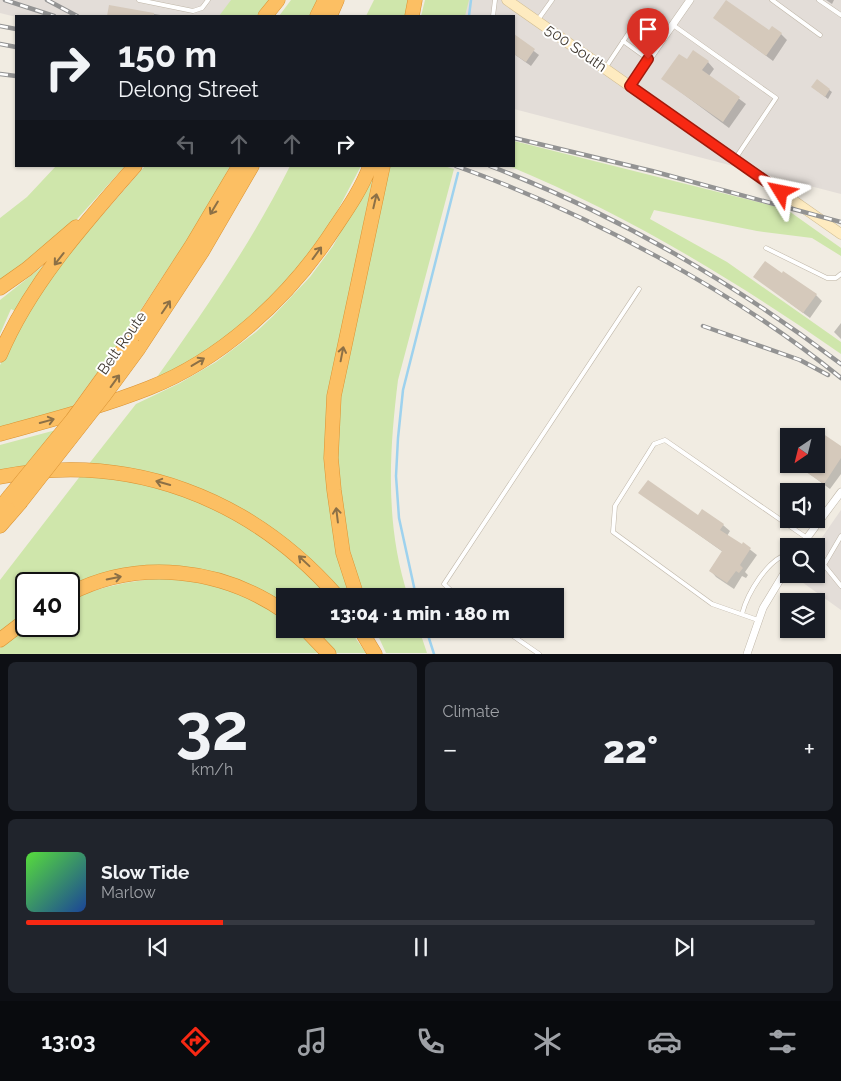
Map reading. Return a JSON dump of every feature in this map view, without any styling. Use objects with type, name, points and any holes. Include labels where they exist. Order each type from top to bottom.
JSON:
[{"type":"highway","points":[[266,15],[278,0]]},
{"type":"highway","points":[[318,15],[325,0]]},
{"type":"highway","points":[[330,15],[338,0]]},
{"type":"highway","points":[[412,15],[415,0]]},
{"type":"highway","points":[[0,355],[39,284],[134,167]]},
{"type":"highway","name":"Belt Route","points":[[136,342],[238,167]]},
{"type":"highway","name":"Belt Route","points":[[0,526],[10,503],[72,420],[136,342],[202,252],[251,167]]},
{"type":"highway","points":[[0,434],[64,416],[151,387],[216,350],[262,315],[306,269],[376,169]]},
{"type":"highway","points":[[355,588],[344,553],[334,490],[331,458],[334,396],[376,169]]},
{"type":"highway","points":[[0,288],[69,234],[111,194]]},
{"type":"highway","points":[[0,477],[56,470],[90,471],[135,476],[192,493],[226,507],[271,534],[316,572],[330,588]]},
{"type":"highway","points":[[80,589],[97,581],[119,576],[148,573],[194,574],[228,582],[254,592],[276,606]]},
{"type":"highway","points":[[0,640],[15,628]]},
{"type":"highway","points":[[314,638],[329,654]]},
{"type":"highway","points":[[365,638],[375,654]]},
{"type":"highway","points":[[373,638],[379,654]]},
{"type":"street","name":"500 South","points":[[507,0],[841,234]]},
{"type":"street","points":[[630,86],[690,0]]},
{"type":"street","points":[[808,538],[841,492]]},
{"type":"street","points":[[747,654],[758,620],[780,581]]},
{"type":"lane","points":[[139,0],[192,11],[202,8],[208,0]]},
{"type":"lane","points":[[493,15],[495,0]]},
{"type":"lane","points":[[537,21],[552,0]]},
{"type":"lane","points":[[772,0],[820,35]]},
{"type":"lane","points":[[819,0],[841,15]]},
{"type":"lane","points":[[605,68],[638,19],[664,36]]},
{"type":"lane","points":[[672,25],[776,98],[735,160]]},
{"type":"lane","points":[[622,41],[648,59]]},
{"type":"lane","points":[[766,248],[827,278],[836,278],[841,274]]},
{"type":"lane","points":[[448,588],[444,584],[639,289]]},
{"type":"lane","points":[[758,620],[712,604],[613,532],[615,506],[654,444],[665,440],[796,538]]},
{"type":"lane","points":[[825,563],[841,536]]},
{"type":"lane","points":[[742,614],[747,598],[773,562],[780,556]]},
{"type":"lane","points":[[825,566],[841,586]]},
{"type":"lane","points":[[517,638],[539,654]]},
{"type":"shaded area","points":[[0,0],[248,0],[233,15],[15,15],[15,17],[0,13]]},
{"type":"shaded area","points":[[451,0],[841,0],[841,194],[515,109],[515,15],[449,15]]},
{"type":"shaded area","points":[[841,510],[841,610],[825,599],[825,593],[817,593],[803,583],[825,583],[825,538],[822,538]]},
{"type":"green space","points":[[231,0],[271,0],[260,15],[220,15]]},
{"type":"green space","points":[[291,0],[317,0],[310,15],[280,15]]},
{"type":"green space","points":[[374,0],[408,0],[405,15],[366,15]]},
{"type":"green space","points":[[425,0],[469,0],[465,15],[421,15]]},
{"type":"green space","points":[[515,141],[786,209],[841,248],[841,256],[812,238],[757,231],[654,210],[650,219],[727,262],[841,342],[841,354],[721,275],[639,228],[553,185],[511,167],[515,167]]},
{"type":"green space","points":[[55,167],[124,167],[69,228],[0,283],[0,218],[27,197]]},
{"type":"green space","points":[[144,167],[229,167],[207,210],[117,346],[69,411],[0,430],[0,365],[24,316],[72,250]]},
{"type":"green space","points":[[289,167],[360,167],[324,236],[275,295],[214,348],[152,384],[207,305],[275,195]]},
{"type":"green space","points":[[386,167],[447,167],[454,169],[398,380],[391,462],[392,516],[395,543],[406,588],[360,588],[351,557],[336,462],[341,383]]},
{"type":"green space","points":[[374,172],[333,373],[329,403],[351,588],[336,588],[303,552],[249,513],[223,500],[88,465],[136,404],[180,383],[216,362],[256,332],[310,277],[333,246]]},
{"type":"green space","points":[[43,266],[45,267],[15,311],[11,309],[0,334],[0,300]]},
{"type":"green space","points":[[56,430],[26,467],[0,472],[0,445]]},
{"type":"green space","points":[[81,475],[110,477],[184,494],[263,532],[322,588],[276,588],[276,604],[183,570],[80,588],[80,572],[15,572],[15,624],[0,636],[0,580]]},
{"type":"green space","points":[[162,578],[202,581],[241,593],[276,612],[276,638],[308,638],[324,653],[0,654],[0,648],[15,636],[80,637],[80,596],[115,585]]},
{"type":"green space","points":[[322,638],[355,638],[366,653],[336,653]]},
{"type":"green space","points":[[379,638],[422,638],[427,653],[386,653]]},
{"type":"building","points":[[726,0],[769,30],[772,26],[782,33],[766,56],[713,18]]},
{"type":"building","points":[[109,5],[154,13],[154,15],[107,15]]},
{"type":"building","points":[[515,35],[535,49],[526,62],[515,55]]},
{"type":"building","points":[[693,50],[709,61],[702,70],[740,97],[723,122],[661,79],[679,54],[687,59]]},
{"type":"building","points":[[817,79],[830,89],[825,97],[811,87]]},
{"type":"building","points":[[765,261],[817,294],[803,313],[753,277]]},
{"type":"building","points":[[825,435],[841,446],[841,458],[825,483],[808,473],[825,473]]},
{"type":"building","points":[[648,480],[698,515],[702,509],[724,524],[720,530],[751,548],[740,565],[743,568],[739,573],[736,571],[727,583],[709,571],[722,551],[638,493]]},
{"type":"waterway","points":[[469,15],[471,0]]},
{"type":"waterway","points":[[414,588],[399,518],[396,476],[403,390],[458,173]]},
{"type":"waterway","points":[[429,638],[434,654]]},
{"type":"railway","points":[[5,0],[51,15]]},
{"type":"railway","points":[[47,0],[75,15]]},
{"type":"railway","points":[[0,26],[15,29]]},
{"type":"railway","points":[[0,44],[15,47]]},
{"type":"railway","points":[[0,74],[15,76]]},
{"type":"railway","points":[[515,138],[652,171],[841,222]]},
{"type":"railway","points":[[459,167],[556,207],[657,257],[754,314],[841,378]]},
{"type":"railway","points":[[492,167],[583,206],[673,253],[759,306],[841,364]]},
{"type":"railway","points":[[703,326],[800,360],[828,375]]},
{"type":"route","points":[[648,59],[630,86],[781,192]]}]
